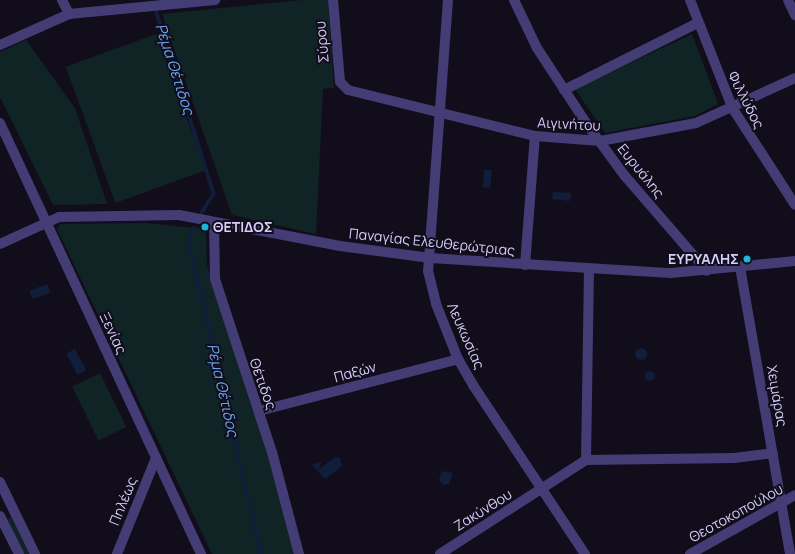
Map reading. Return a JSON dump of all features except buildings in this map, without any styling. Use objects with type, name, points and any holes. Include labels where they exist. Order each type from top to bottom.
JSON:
[{"type":"street","points":[[62,0],[69,14]]},
{"type":"street","points":[[0,45],[69,14],[215,0]]},
{"type":"street","name":"Σύρου","points":[[333,0],[340,82]]},
{"type":"street","name":"Λευκωσίας","points":[[448,0],[428,272],[436,304],[458,359],[585,554]]},
{"type":"street","name":"Ευρυάλης","points":[[514,0],[537,48],[564,90],[600,141],[625,176],[707,271]]},
{"type":"street","name":"Φιλλύδος","points":[[690,0],[732,109],[795,205]]},
{"type":"street","points":[[788,0],[795,14]]},
{"type":"street","points":[[564,90],[698,23]]},
{"type":"street","name":"Αιγινήτου","points":[[340,82],[348,90],[535,136],[600,141],[696,123],[732,109],[795,78]]},
{"type":"street","name":"Ξενίας","points":[[0,123],[201,554]]},
{"type":"street","points":[[525,265],[535,136]]},
{"type":"street","name":"Παναγίας Ελευθερώτριας","points":[[46,221],[179,215],[340,246],[430,258],[589,269],[707,271],[795,261]]},
{"type":"street","points":[[0,244],[46,221]]},
{"type":"street","name":"Θέτιδος","points":[[214,222],[215,279],[259,411],[299,554]]},
{"type":"street","name":"Χειμάρας","points":[[740,267],[790,554]]},
{"type":"street","points":[[589,269],[586,460],[734,458],[773,453]]},
{"type":"street","name":"Παξών","points":[[259,411],[458,359]]},
{"type":"street","name":"Πηλέως","points":[[117,554],[156,458]]},
{"type":"street","name":"Ζακύνθου","points":[[440,554],[586,460]]},
{"type":"street","points":[[0,482],[4,499],[35,554]]},
{"type":"street","name":"Θεοτοκοπούλου","points":[[690,554],[782,504],[795,495]]},
{"type":"street","points":[[0,516],[19,554]]},
{"type":"green space","points":[[302,0],[328,0],[334,88],[323,89],[316,234],[232,215],[162,14]]},
{"type":"green space","points":[[156,34],[206,170],[115,203],[66,67]]},
{"type":"green space","points":[[692,34],[718,104],[695,116],[605,133],[575,89]]},
{"type":"green space","points":[[26,40],[75,108],[107,204],[53,205],[0,97],[0,52]]},
{"type":"green space","points":[[145,223],[206,229],[207,265],[252,408],[259,420],[295,554],[212,554],[57,229],[60,224]]},
{"type":"green space","points":[[100,373],[126,427],[98,441],[72,387]]},
{"type":"green space","points":[[11,517],[29,554],[23,554],[7,520]]},
{"type":"water","points":[[484,170],[492,170],[490,188],[483,187]]},
{"type":"water","points":[[553,192],[571,193],[570,201],[552,199]]},
{"type":"water","points":[[47,284],[50,292],[32,299],[29,291]]},
{"type":"water","points":[[641,348],[645,350],[647,354],[645,358],[641,360],[637,358],[635,354],[637,350]]},
{"type":"water","points":[[75,349],[86,370],[77,375],[66,354]]},
{"type":"water","points":[[648,371],[652,371],[655,376],[652,381],[648,381],[645,378],[645,374]]},
{"type":"water","points":[[335,457],[340,458],[342,466],[325,479],[312,465],[321,462],[319,469]]},
{"type":"water","points":[[442,471],[453,473],[449,484],[443,485],[439,479]]},
{"type":"waterway","name":"Ρέμα Θέτιδος","points":[[157,13],[214,194],[202,213]]},
{"type":"waterway","name":"Ρέμα Θέτιδος","points":[[195,228],[189,241],[261,554]]},
{"type":"place","name":"ΘΕΤΙΔΟΣ","points":[[205,227]]},
{"type":"place","name":"ΕΥΡΥΑΛΗΣ","points":[[747,259]]}]
